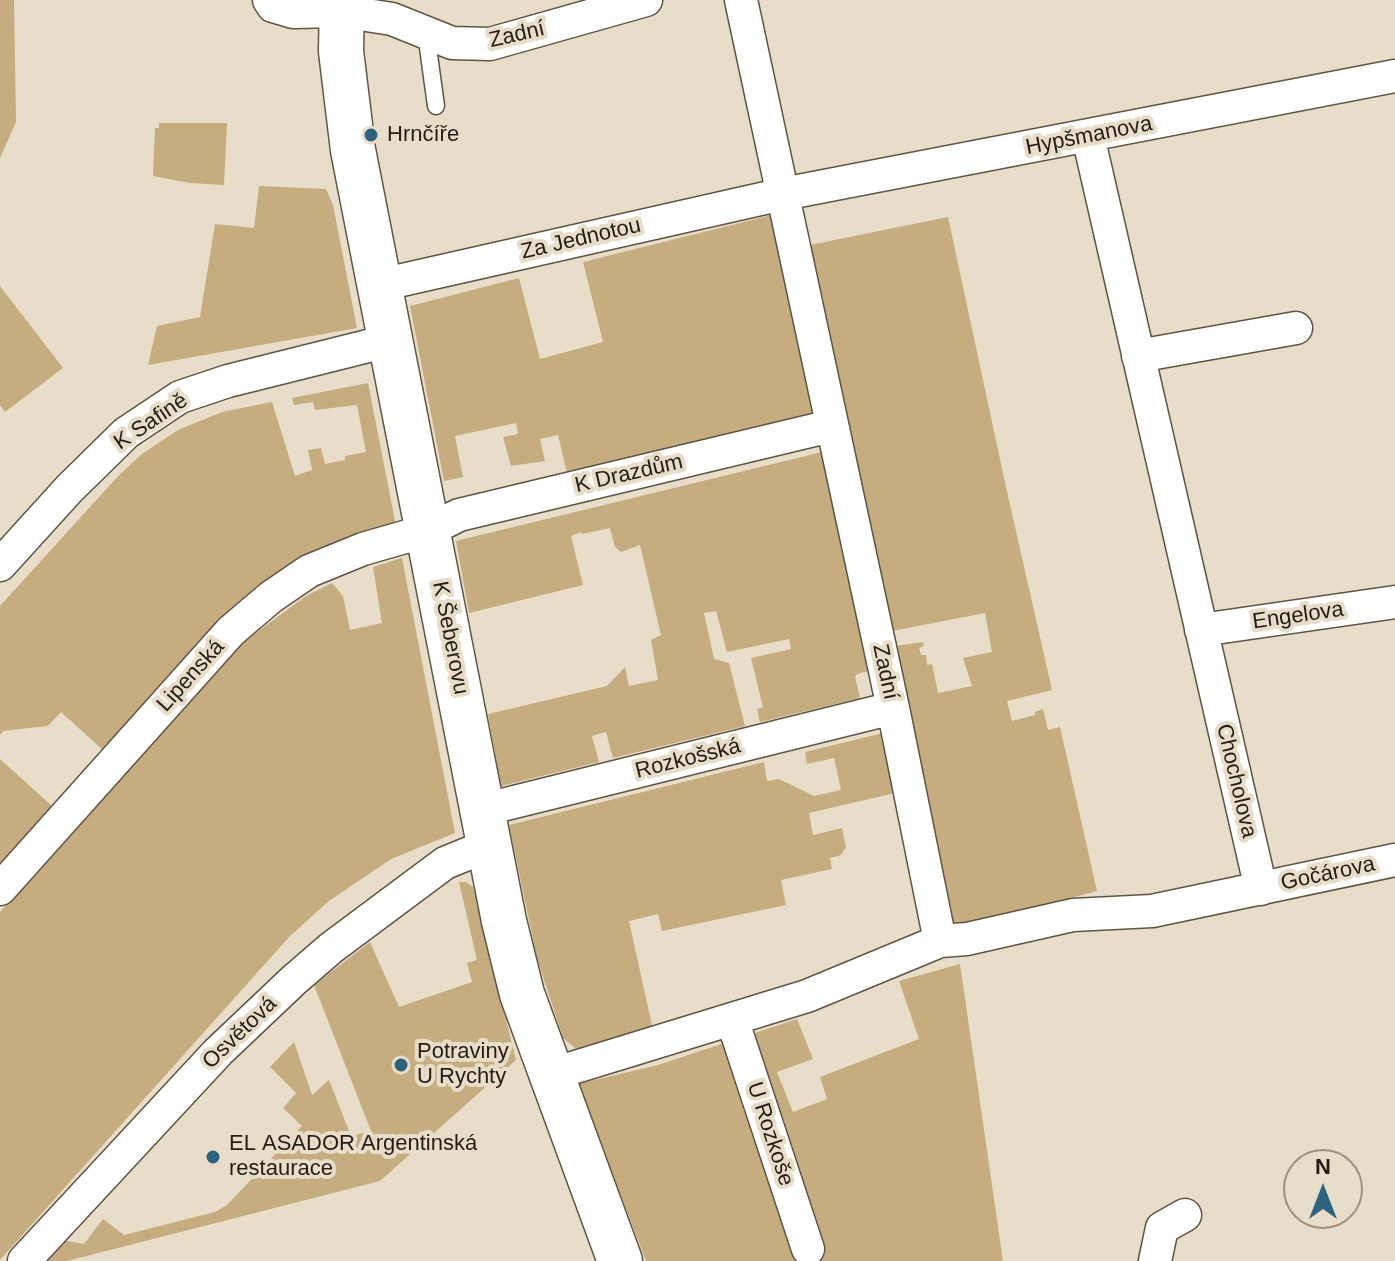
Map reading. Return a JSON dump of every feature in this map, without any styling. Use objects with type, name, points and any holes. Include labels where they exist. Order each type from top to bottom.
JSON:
[{"type":"street","name":"Zadní","points":[[269,0],[273,6],[293,12],[342,5],[392,19],[452,43],[490,44],[646,0]]},
{"type":"street","name":"Zadní","points":[[741,0],[940,941]]},
{"type":"street","name":"K Šeberovu","points":[[342,5],[341,51],[353,150],[486,828],[522,994],[620,1261]]},
{"type":"street","name":"Hypšmanova","points":[[783,194],[1395,76]]},
{"type":"street","name":"Chocholova","points":[[1088,136],[1261,889]]},
{"type":"street","name":"Za Jednotou","points":[[380,285],[783,194]]},
{"type":"street","points":[[1138,356],[1296,328]]},
{"type":"street","name":"K Safině","points":[[0,565],[69,489],[126,433],[180,397],[228,381],[392,340]]},
{"type":"street","name":"K Drazdům","points":[[429,530],[459,515],[831,426]]},
{"type":"street","name":"Lipenská","points":[[0,889],[231,631],[271,597],[309,571],[363,549],[429,530]]},
{"type":"street","name":"Engelova","points":[[1201,630],[1395,602]]},
{"type":"street","name":"Rozkošská","points":[[486,828],[893,708]]},
{"type":"street","name":"Osvětová","points":[[24,1261],[218,1052],[294,980],[486,828]]},
{"type":"street","name":"Gočárova","points":[[1261,889],[1395,860]]},
{"type":"street","points":[[552,1077],[569,1069],[807,996],[940,941],[967,939],[1073,915],[1152,911],[1261,889]]},
{"type":"street","name":"U Rozkoše","points":[[732,1019],[808,1249]]},
{"type":"street","points":[[1155,1261],[1162,1228],[1185,1215]]},
{"type":"lane","points":[[426,33],[436,106]]},
{"type":"shaded area","points":[[0,0],[14,0],[16,122],[0,158]]},
{"type":"shaded area","points":[[159,123],[227,123],[224,185],[153,176],[155,128],[159,128]]},
{"type":"shaded area","points":[[259,186],[326,189],[333,205],[357,328],[148,365],[157,326],[200,317],[215,224],[254,228]]},
{"type":"shaded area","points":[[772,215],[813,414],[567,473],[558,435],[540,439],[545,461],[511,466],[503,437],[518,434],[516,423],[455,436],[463,477],[444,481],[410,306],[519,278],[540,359],[603,342],[583,262]]},
{"type":"shaded area","points":[[948,217],[1052,690],[1007,701],[1012,721],[1035,715],[1043,709],[1048,730],[1060,727],[1097,891],[955,929],[895,646],[923,642],[924,646],[919,648],[921,655],[926,655],[927,665],[932,664],[938,693],[972,686],[963,658],[992,652],[985,613],[892,631],[810,245]]},
{"type":"shaded area","points":[[0,286],[63,368],[5,412],[0,405]]},
{"type":"shaded area","points":[[368,383],[396,526],[204,637],[103,750],[61,712],[48,726],[3,731],[0,735],[0,606],[120,474],[142,454],[178,430],[222,412],[272,402],[295,476],[312,470],[308,450],[321,448],[325,464],[345,460],[345,456],[366,452],[357,405],[315,410],[313,402],[294,405],[292,398]]},
{"type":"shaded area","points":[[822,452],[869,671],[855,677],[860,698],[760,722],[757,709],[763,707],[751,658],[791,649],[789,639],[727,652],[716,611],[704,613],[714,659],[729,663],[745,726],[613,758],[606,732],[592,736],[599,762],[501,786],[488,714],[607,686],[625,667],[629,686],[658,680],[651,640],[661,635],[640,545],[621,552],[615,547],[610,528],[571,536],[583,585],[469,613],[456,541]]},
{"type":"shaded area","points":[[402,558],[455,833],[391,859],[329,901],[290,936],[0,1260],[0,912],[242,643],[306,596],[332,583],[343,596],[350,630],[382,623],[373,567]]},
{"type":"shaded area","points":[[883,733],[895,793],[809,813],[813,835],[842,828],[846,847],[841,855],[830,858],[832,869],[781,880],[786,905],[662,931],[658,914],[629,921],[653,1030],[584,1050],[576,1049],[563,1038],[537,958],[509,825],[764,762],[767,781],[779,779],[814,796],[841,790],[834,758],[807,764],[805,752]]},
{"type":"shaded area","points":[[0,759],[52,806],[0,865]]},
{"type":"shaded area","points":[[459,882],[473,887],[516,1060],[380,1181],[67,1261],[43,1261],[61,1240],[84,1244],[103,1219],[124,1235],[215,1212],[227,1205],[302,1126],[283,1108],[296,1093],[270,1067],[294,1042],[312,1095],[329,1080],[351,1136],[371,1131],[314,985],[370,942],[399,1007],[472,982],[467,963],[477,960]]},
{"type":"shaded area","points":[[960,964],[1003,1261],[646,1261],[578,1084],[658,1065],[797,1019],[813,1059],[777,1072],[793,1112],[827,1099],[820,1077],[919,1039],[899,981]]},
{"type":"place","name":"Hrnčíře","points":[[371,135]]},
{"type":"place","name":"Potraviny U Rychty","points":[[401,1065]]},
{"type":"place","name":"EL ASADOR Argentinská restaurace","points":[[213,1157]]}]
